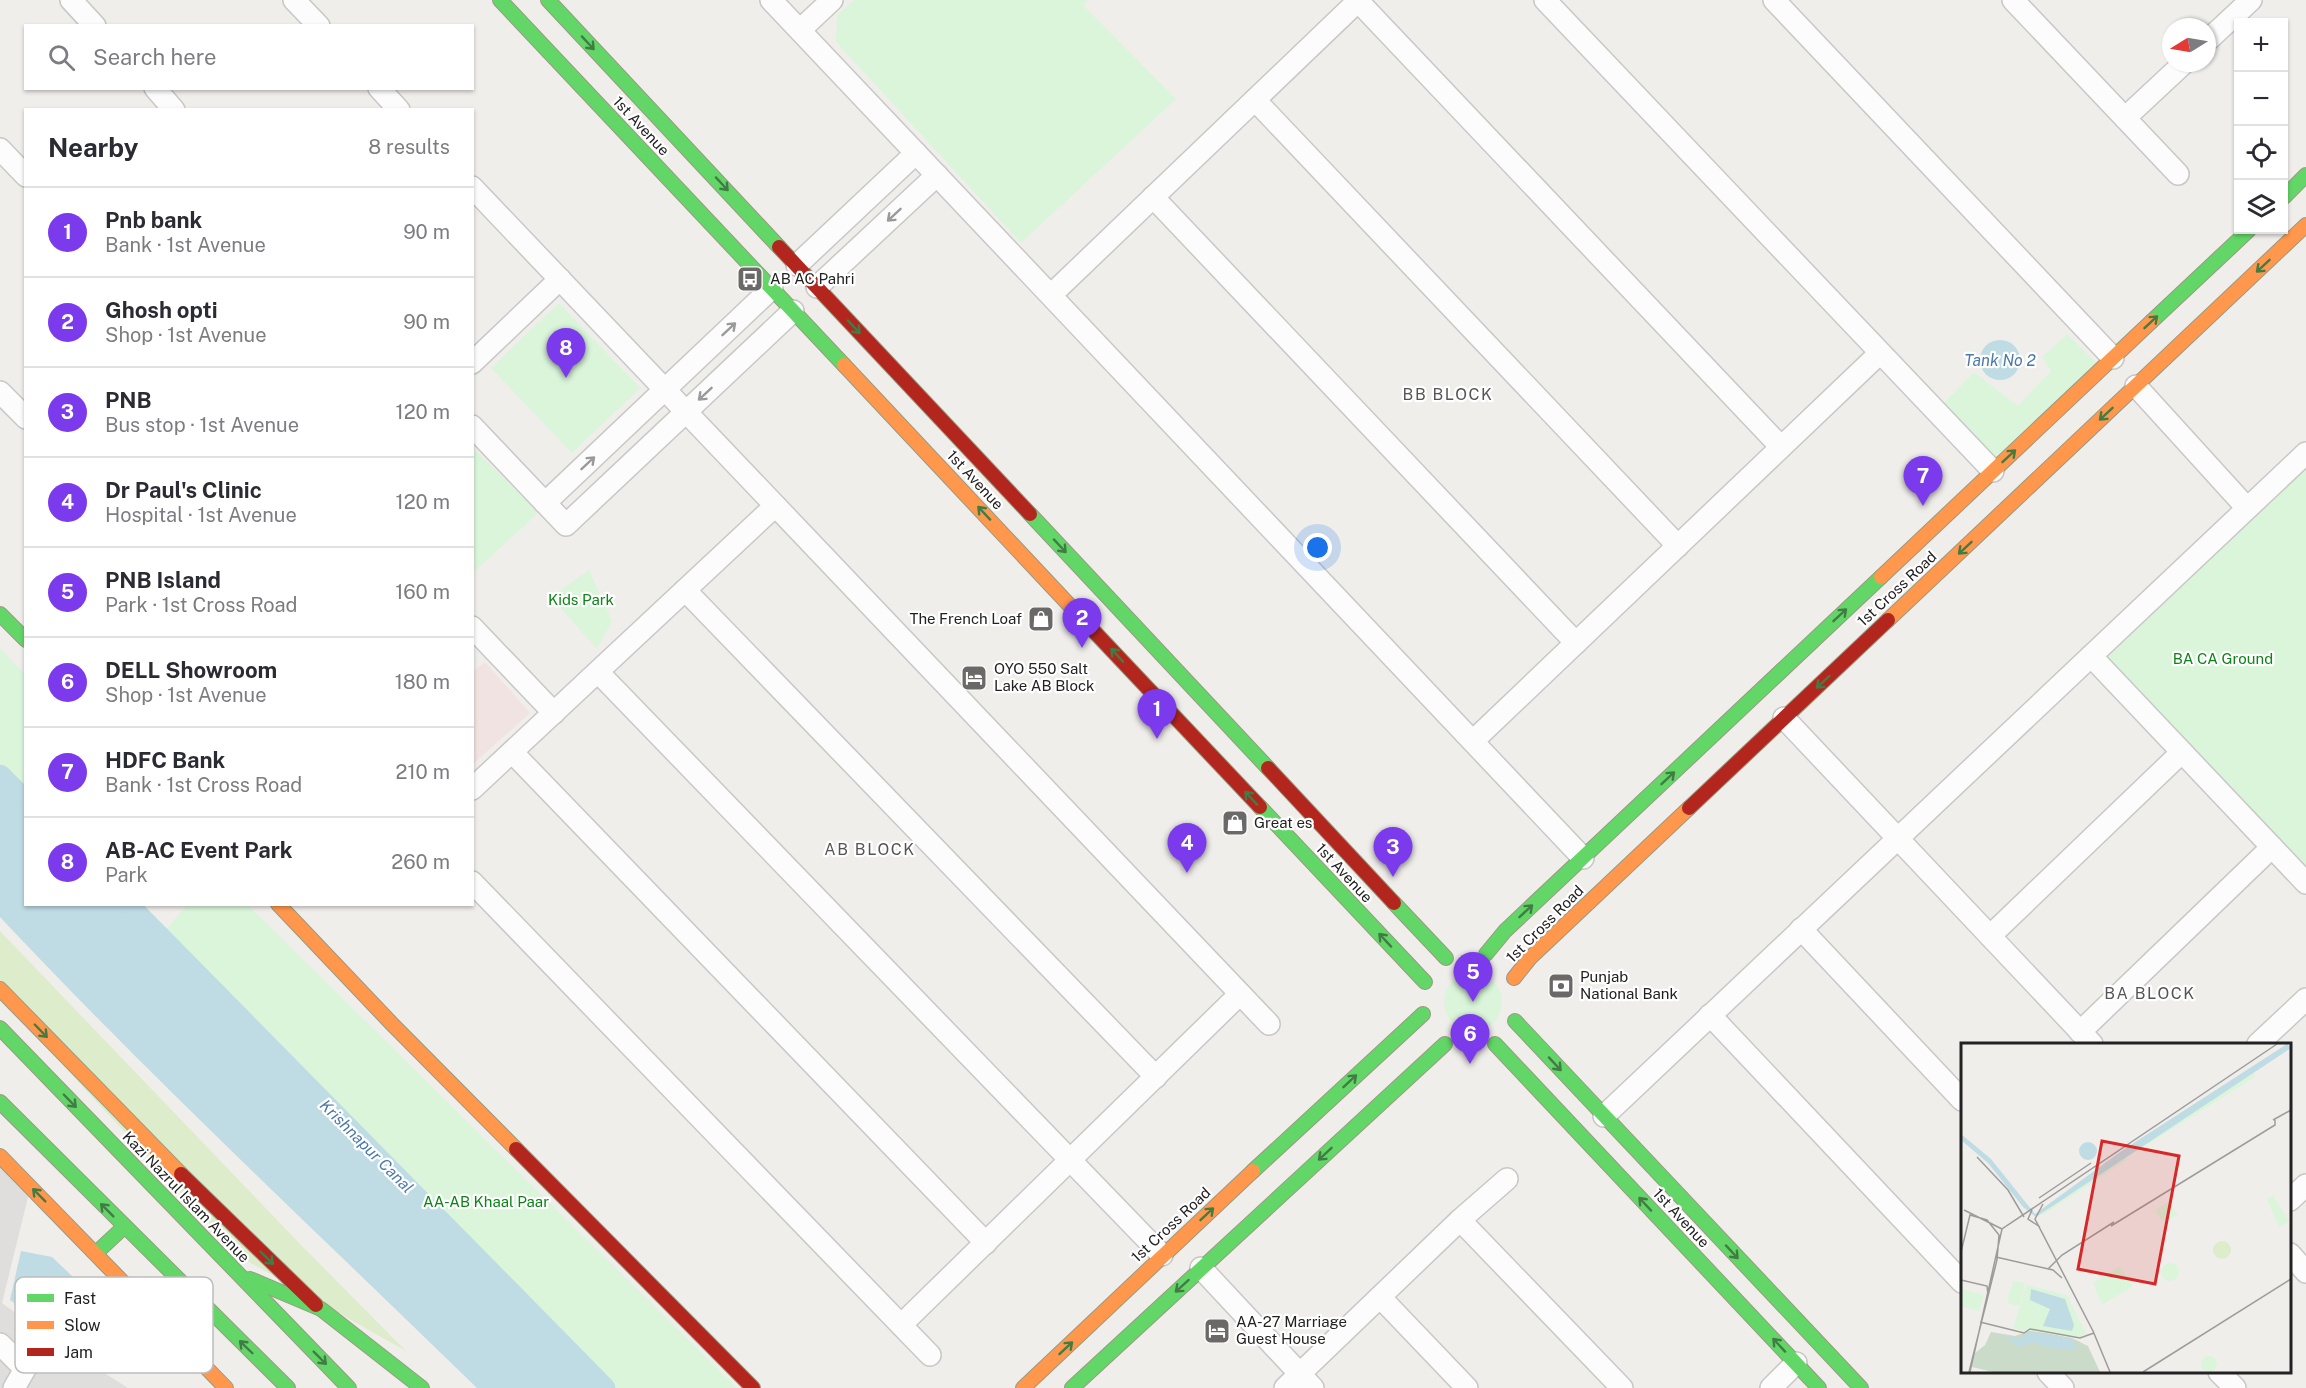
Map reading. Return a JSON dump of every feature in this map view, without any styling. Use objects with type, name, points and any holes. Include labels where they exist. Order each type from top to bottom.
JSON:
[{"type":"main road","name":"1st Avenue","points":[[500,0],[793,311],[895,395],[1207,728],[1457,989]]},
{"type":"main road","name":"1st Avenue","points":[[548,0],[817,286],[895,395],[1207,728],[1457,989]]},
{"type":"main road","points":[[2288,191],[2306,175]]},
{"type":"main road","name":"1st Cross Road","points":[[1457,989],[1530,958],[2306,225]]},
{"type":"main road","name":"1st Cross Road","points":[[1023,1388],[1105,1334],[1162,1255],[1457,989],[1505,931],[2245,234]]},
{"type":"main road","points":[[1903,556],[1929,581]]},
{"type":"main road","points":[[0,614],[24,638]]},
{"type":"main road","points":[[280,906],[392,1024],[753,1388]]},
{"type":"main road","name":"Kazi Nazrul Islam Avenue","points":[[0,989],[198,1192],[321,1309]]},
{"type":"main road","points":[[1072,1388],[1105,1334],[1202,1268],[1457,989]]},
{"type":"main road","name":"1st Avenue","points":[[1604,1116],[1517,1016],[1507,1034],[1489,1046],[1686,1225],[1796,1364],[1819,1388]]},
{"type":"main road","name":"Kazi Nazrul Islam Avenue","points":[[0,1029],[349,1388]]},
{"type":"main road","points":[[0,1102],[175,1277]]},
{"type":"main road","points":[[1604,1116],[1686,1225],[1861,1388]]},
{"type":"main road","points":[[0,1156],[119,1277]]},
{"type":"main road","points":[[96,1253],[124,1227]]},
{"type":"main road","points":[[234,1272],[321,1309],[422,1388]]},
{"type":"main road","points":[[213,1314],[288,1388]]},
{"type":"main road","points":[[212,1373],[226,1388]]},
{"type":"street","points":[[71,0],[93,24]]},
{"type":"street","points":[[294,0],[317,24]]},
{"type":"street","points":[[771,0],[1583,858]]},
{"type":"street","points":[[800,30],[832,0]]},
{"type":"street","points":[[1051,296],[1358,0],[1781,447]]},
{"type":"street","points":[[1545,0],[1993,471]]},
{"type":"street","points":[[2216,33],[2251,0]]},
{"type":"street","points":[[2018,2],[2178,174]]},
{"type":"street","points":[[1783,3],[2113,358]]},
{"type":"street","points":[[2125,118],[2174,72]]},
{"type":"street","points":[[157,90],[172,108]]},
{"type":"street","points":[[381,90],[397,108]]},
{"type":"street","points":[[1255,100],[1678,546]]},
{"type":"street","points":[[0,149],[24,174]]},
{"type":"street","points":[[797,264],[916,153]]},
{"type":"street","points":[[817,286],[937,175]]},
{"type":"street","points":[[474,189],[1269,1024]]},
{"type":"street","points":[[1153,197],[1575,643]]},
{"type":"street","points":[[474,361],[560,279]]},
{"type":"street","points":[[545,503],[772,288]]},
{"type":"street","points":[[474,428],[566,525],[793,311]]},
{"type":"street","points":[[1473,741],[1880,353]]},
{"type":"street","points":[[2136,386],[2247,508]]},
{"type":"street","points":[[0,392],[24,416]]},
{"type":"street","points":[[1604,1116],[2306,453]]},
{"type":"street","points":[[474,787],[776,506]]},
{"type":"street","points":[[686,590],[1156,1077]]},
{"type":"street","points":[[474,629],[554,713]]},
{"type":"street","points":[[2091,656],[2306,883]]},
{"type":"street","points":[[598,672],[1162,1255]]},
{"type":"street","points":[[1784,718],[2086,1038],[2272,847]]},
{"type":"street","points":[[512,752],[986,1243]]},
{"type":"street","points":[[1990,936],[2182,752]]},
{"type":"street","points":[[474,884],[930,1354]]},
{"type":"street","points":[[1801,929],[1961,1099]]},
{"type":"street","points":[[901,1325],[1240,994]]},
{"type":"street","points":[[2259,1043],[2306,999]]},
{"type":"street","points":[[1710,1015],[1961,1281]]},
{"type":"street","points":[[1202,1268],[1300,1383],[1380,1297],[1460,1220],[1507,1179]]},
{"type":"street","points":[[2291,1198],[2306,1185]]},
{"type":"street","points":[[1460,1220],[1622,1388]]},
{"type":"street","points":[[2291,1256],[2306,1272]]},
{"type":"street","points":[[1380,1297],[1467,1388]]},
{"type":"street","points":[[0,1344],[15,1359]]},
{"type":"street","points":[[1771,1388],[1796,1364]]},
{"type":"street","points":[[14,1388],[23,1373]]},
{"type":"street","points":[[2050,1373],[2063,1388]]},
{"type":"street","points":[[2221,1373],[2235,1388]]},
{"type":"shaded area","points":[[485,662],[530,713],[474,763],[474,669]]},
{"type":"shaded area","points":[[0,1167],[28,1197],[2,1303],[15,1313],[15,1373],[104,1373],[128,1388],[0,1388]]},
{"type":"green space","points":[[854,0],[1088,0],[1083,5],[1176,99],[1021,243],[836,42],[837,15]]},
{"type":"green space","points":[[559,303],[640,388],[572,453],[491,368]]},
{"type":"green space","points":[[2067,334],[2098,364],[1993,464],[1942,405],[1974,372],[2018,406],[2051,371],[2042,357]]},
{"type":"green space","points":[[474,449],[539,512],[474,572]]},
{"type":"green space","name":"BA CA Ground","points":[[2306,467],[2306,866],[2104,656]]},
{"type":"green space","name":"Kids Park","points":[[589,570],[612,621],[597,649],[551,597]]},
{"type":"green space","points":[[0,648],[24,674],[24,790],[0,763]]},
{"type":"green space","name":"AA-AB Khaal Paar","points":[[186,906],[249,906],[737,1388],[611,1388],[167,945],[164,932]]},
{"type":"green space","points":[[0,931],[301,1245],[406,1351],[242,1258],[0,998]]},
{"type":"green space","points":[[1467,973],[1479,973],[1494,981],[1502,996],[1502,1008],[1494,1023],[1479,1031],[1467,1031],[1452,1023],[1444,1008],[1444,996],[1452,981]]},
{"type":"water","name":"Tank No 2","points":[[2000,340],[2008,341],[2014,346],[2019,352],[2019,368],[2014,374],[2008,379],[2000,380],[1992,379],[1986,374],[1981,368],[1980,360],[1981,352],[1986,346],[1992,341]]},
{"type":"water","points":[[0,784],[24,811],[24,906],[119,906],[392,1175],[598,1388],[477,1388],[236,1155],[0,917]]},
{"type":"water","points":[[21,1251],[52,1257],[73,1277],[15,1277]]},
{"type":"water","points":[[15,1278],[15,1303],[10,1300]]},
{"type":"waterway","name":"Krishnapur Canal","points":[[0,775],[24,799]]},
{"type":"waterway","name":"Krishnapur Canal","points":[[130,906],[605,1388]]},
{"type":"traffic: fast","points":[[500,0],[844,365]]},
{"type":"traffic: fast","points":[[548,0],[779,247]]},
{"type":"traffic: fast","points":[[2288,193],[2306,175]]},
{"type":"traffic: fast","points":[[2152,321],[2245,234]]},
{"type":"traffic: fast","points":[[1030,514],[1268,768]]},
{"type":"traffic: fast","points":[[1486,954],[1505,931],[1881,577]]},
{"type":"traffic: fast","points":[[0,614],[24,638]]},
{"type":"traffic: fast","points":[[1260,807],[1425,982]]},
{"type":"traffic: fast","points":[[1394,903],[1446,958]]},
{"type":"traffic: fast","points":[[1253,1171],[1423,1014]]},
{"type":"traffic: fast","points":[[1515,1021],[1861,1388]]},
{"type":"traffic: fast","points":[[0,1028],[349,1388]]},
{"type":"traffic: fast","points":[[1072,1388],[1445,1044]]},
{"type":"traffic: fast","points":[[1495,1044],[1819,1388]]},
{"type":"traffic: fast","points":[[0,1102],[176,1277]]},
{"type":"traffic: fast","points":[[96,1253],[124,1227]]},
{"type":"traffic: fast","points":[[250,1279],[321,1309],[422,1388]]},
{"type":"traffic: fast","points":[[213,1314],[288,1388]]},
{"type":"traffic: slow","points":[[1888,620],[2306,225]]},
{"type":"traffic: slow","points":[[1881,577],[2152,321]]},
{"type":"traffic: slow","points":[[844,365],[1088,625]]},
{"type":"traffic: slow","points":[[1514,978],[1530,958],[1689,808]]},
{"type":"traffic: slow","points":[[280,906],[392,1024],[516,1149]]},
{"type":"traffic: slow","points":[[0,989],[181,1174]]},
{"type":"traffic: slow","points":[[0,1156],[118,1277]]},
{"type":"traffic: slow","points":[[1023,1388],[1253,1171]]},
{"type":"traffic: slow","points":[[211,1373],[226,1388]]},
{"type":"traffic: jam","points":[[779,247],[1030,514]]},
{"type":"traffic: jam","points":[[1689,808],[1888,620]]},
{"type":"traffic: jam","points":[[1088,625],[1260,807]]},
{"type":"traffic: jam","points":[[1268,768],[1394,903]]},
{"type":"traffic: jam","points":[[516,1149],[753,1388]]},
{"type":"traffic: jam","points":[[181,1174],[316,1305]]},
{"type":"place","name":"AB AC Pahri","points":[[750,279]]},
{"type":"place","name":"AB-AC Event Park","points":[[566,378]]},
{"type":"place","name":"HDFC Bank","points":[[1923,506]]},
{"type":"place","name":"The French Loaf","points":[[1041,619]]},
{"type":"place","name":"Ghosh opti","points":[[1082,648]]},
{"type":"place","name":"OYO 550 Salt Lake AB Block","points":[[974,678]]},
{"type":"place","name":"Pnb bank","points":[[1157,739]]},
{"type":"place","name":"Great es","points":[[1235,823]]},
{"type":"place","name":"Dr Paul's Clinic","points":[[1187,873]]},
{"type":"place","name":"PNB","points":[[1393,877]]},
{"type":"place","name":"Punjab National Bank","points":[[1561,986]]},
{"type":"place","name":"PNB Island","points":[[1473,1002]]},
{"type":"place","name":"DELL Showroom","points":[[1470,1064]]},
{"type":"place","name":"AA-27 Marriage Guest House","points":[[1217,1331]]},
{"type":"district","name":"BB BLOCK","points":[[1448,394]]},
{"type":"district","name":"AB BLOCK","points":[[870,849]]},
{"type":"district","name":"BA BLOCK","points":[[2150,993]]}]
